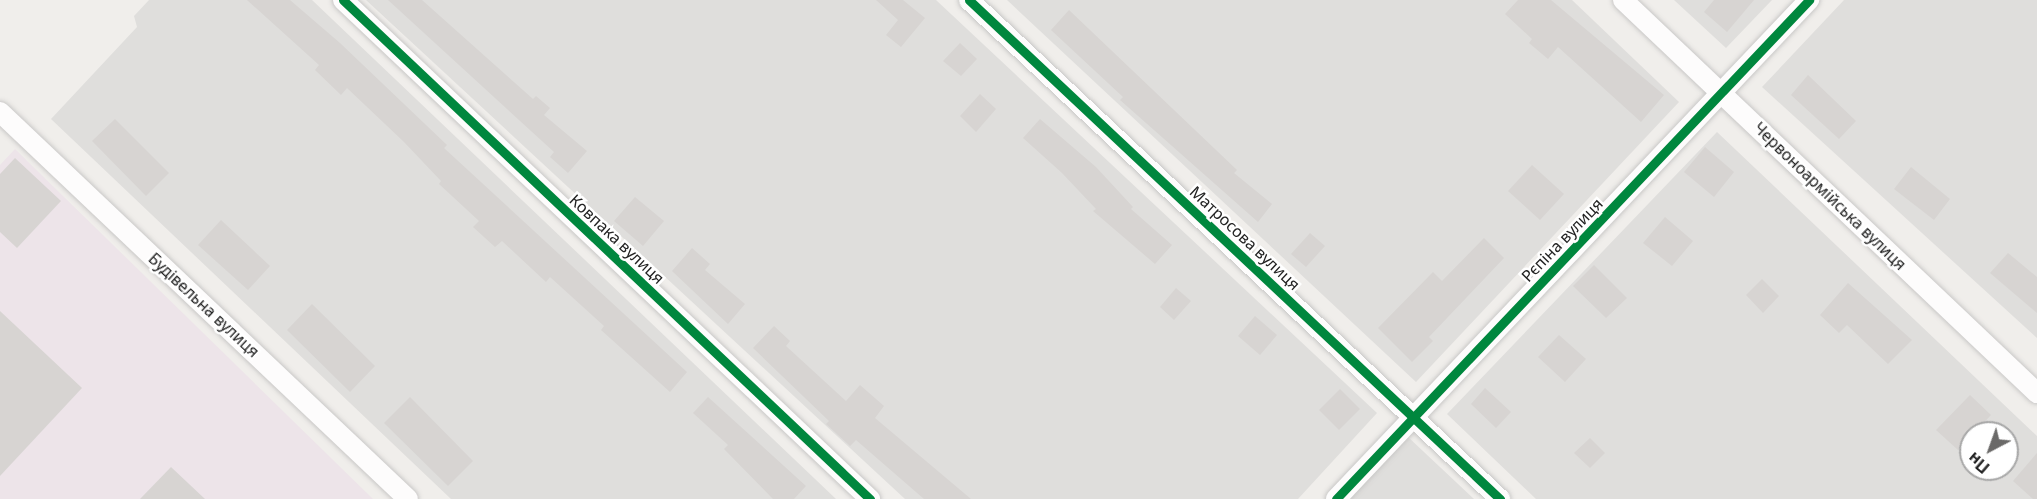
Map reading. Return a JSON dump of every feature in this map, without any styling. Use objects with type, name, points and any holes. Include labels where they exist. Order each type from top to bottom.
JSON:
[{"type":"street","name":"Ковпака вулиця","points":[[343,0],[870,499]]},
{"type":"street","name":"Матросова вулиця","points":[[969,0],[1500,499]]},
{"type":"street","name":"Червоноармійська вулиця","points":[[1623,0],[2037,393]]},
{"type":"street","name":"Рєпіна вулиця","points":[[1336,499],[1723,94],[1809,0]]},
{"type":"street","name":"Будівельна вулиця","points":[[0,112],[408,499]]},
{"type":"shaded area","points":[[149,0],[312,0],[836,499],[451,499],[51,119],[137,27],[134,16]]},
{"type":"shaded area","points":[[366,0],[936,0],[1377,413],[1298,499],[905,499]]},
{"type":"shaded area","points":[[1007,0],[1572,0],[1679,102],[1416,382]]},
{"type":"shaded area","points":[[1674,0],[1772,0],[1726,48]]},
{"type":"shaded area","points":[[1844,0],[2037,0],[2037,338],[1762,87]]},
{"type":"shaded area","points":[[1717,132],[2037,436],[2037,499],[1536,499],[1447,414]]},
{"type":"shaded area","points":[[15,149],[373,499],[0,499],[0,165]]},
{"type":"shaded area","points":[[1407,436],[1474,499],[1350,499]]},
{"type":"building","points":[[247,0],[290,0],[340,43],[447,145],[444,148],[687,372],[670,392],[601,330],[604,326],[550,277],[546,282],[502,241],[495,247],[473,227],[479,221],[439,184],[441,181],[404,142],[347,88],[341,95],[315,70],[319,65]]},
{"type":"building","points":[[388,0],[422,0],[533,99],[536,96],[550,108],[544,115],[587,151],[568,173],[550,157],[554,152]]},
{"type":"building","points":[[876,0],[903,0],[925,18],[901,47],[886,35],[898,20]]},
{"type":"building","points":[[1518,0],[1551,0],[1664,95],[1641,122],[1558,47],[1548,59],[1529,43],[1532,39],[1505,14]]},
{"type":"building","points":[[1714,0],[1754,0],[1727,32],[1704,12]]},
{"type":"building","points":[[1069,10],[1237,170],[1234,173],[1272,204],[1258,222],[1120,100],[1123,97],[1051,30]]},
{"type":"building","points":[[960,43],[977,59],[961,76],[943,61]]},
{"type":"building","points":[[1808,75],[1856,121],[1839,139],[1791,95]]},
{"type":"building","points":[[980,94],[996,109],[976,132],[960,116]]},
{"type":"building","points":[[115,119],[169,173],[146,196],[92,141]]},
{"type":"building","points":[[1040,119],[1096,167],[1133,207],[1131,209],[1172,245],[1155,264],[1093,211],[1096,209],[1062,173],[1023,138]]},
{"type":"building","points":[[1705,147],[1734,172],[1714,197],[1684,172]]},
{"type":"building","points":[[15,158],[61,201],[17,248],[0,232],[0,174]]},
{"type":"building","points":[[1532,165],[1564,194],[1540,220],[1508,191]]},
{"type":"building","points":[[1911,167],[1950,199],[1934,220],[1894,189]]},
{"type":"building","points":[[635,197],[664,221],[643,246],[614,221]]},
{"type":"building","points":[[1665,217],[1693,241],[1672,266],[1643,243]]},
{"type":"building","points":[[221,220],[270,266],[248,290],[198,245]]},
{"type":"building","points":[[1310,233],[1325,246],[1306,267],[1291,254]]},
{"type":"building","points":[[1484,238],[1504,258],[1429,337],[1433,341],[1412,362],[1378,328],[1433,272],[1442,281]]},
{"type":"building","points":[[692,248],[710,264],[705,270],[745,304],[728,324],[672,271]]},
{"type":"building","points":[[2008,253],[2037,277],[2037,313],[1990,273]]},
{"type":"building","points":[[1594,265],[1627,298],[1606,318],[1573,286]]},
{"type":"building","points":[[1762,279],[1779,296],[1763,313],[1746,295]]},
{"type":"building","points":[[1848,283],[1912,340],[1888,364],[1847,325],[1839,333],[1820,315]]},
{"type":"building","points":[[1176,288],[1191,301],[1174,320],[1160,307]]},
{"type":"building","points":[[312,304],[375,366],[350,392],[287,330]]},
{"type":"building","points":[[0,311],[82,388],[0,476]]},
{"type":"building","points":[[1255,316],[1277,335],[1260,355],[1238,336]]},
{"type":"building","points":[[774,326],[790,341],[786,346],[846,401],[860,385],[884,406],[875,418],[971,499],[924,499],[856,440],[850,446],[826,424],[829,421],[753,348]]},
{"type":"building","points":[[1559,335],[1586,359],[1565,382],[1538,357]]},
{"type":"building","points":[[1485,388],[1511,412],[1496,428],[1471,404]]},
{"type":"building","points":[[1340,389],[1360,409],[1339,430],[1319,410]]},
{"type":"building","points":[[1970,395],[1991,415],[1985,421],[1959,421],[1958,450],[1936,430]]},
{"type":"building","points":[[410,397],[473,461],[448,486],[384,423]]},
{"type":"building","points":[[708,397],[806,486],[794,499],[773,499],[724,449],[728,445],[693,413]]},
{"type":"building","points":[[1590,438],[1605,453],[1590,468],[1574,453]]},
{"type":"building","points":[[2037,453],[2037,499],[2033,499],[2013,481],[2019,481],[2019,474]]},
{"type":"building","points":[[171,467],[205,499],[140,499]]},
{"type":"cycle path","points":[[343,0],[870,499]]},
{"type":"cycle path","points":[[969,0],[1500,499]]},
{"type":"cycle path","points":[[1336,499],[1809,0]]}]
